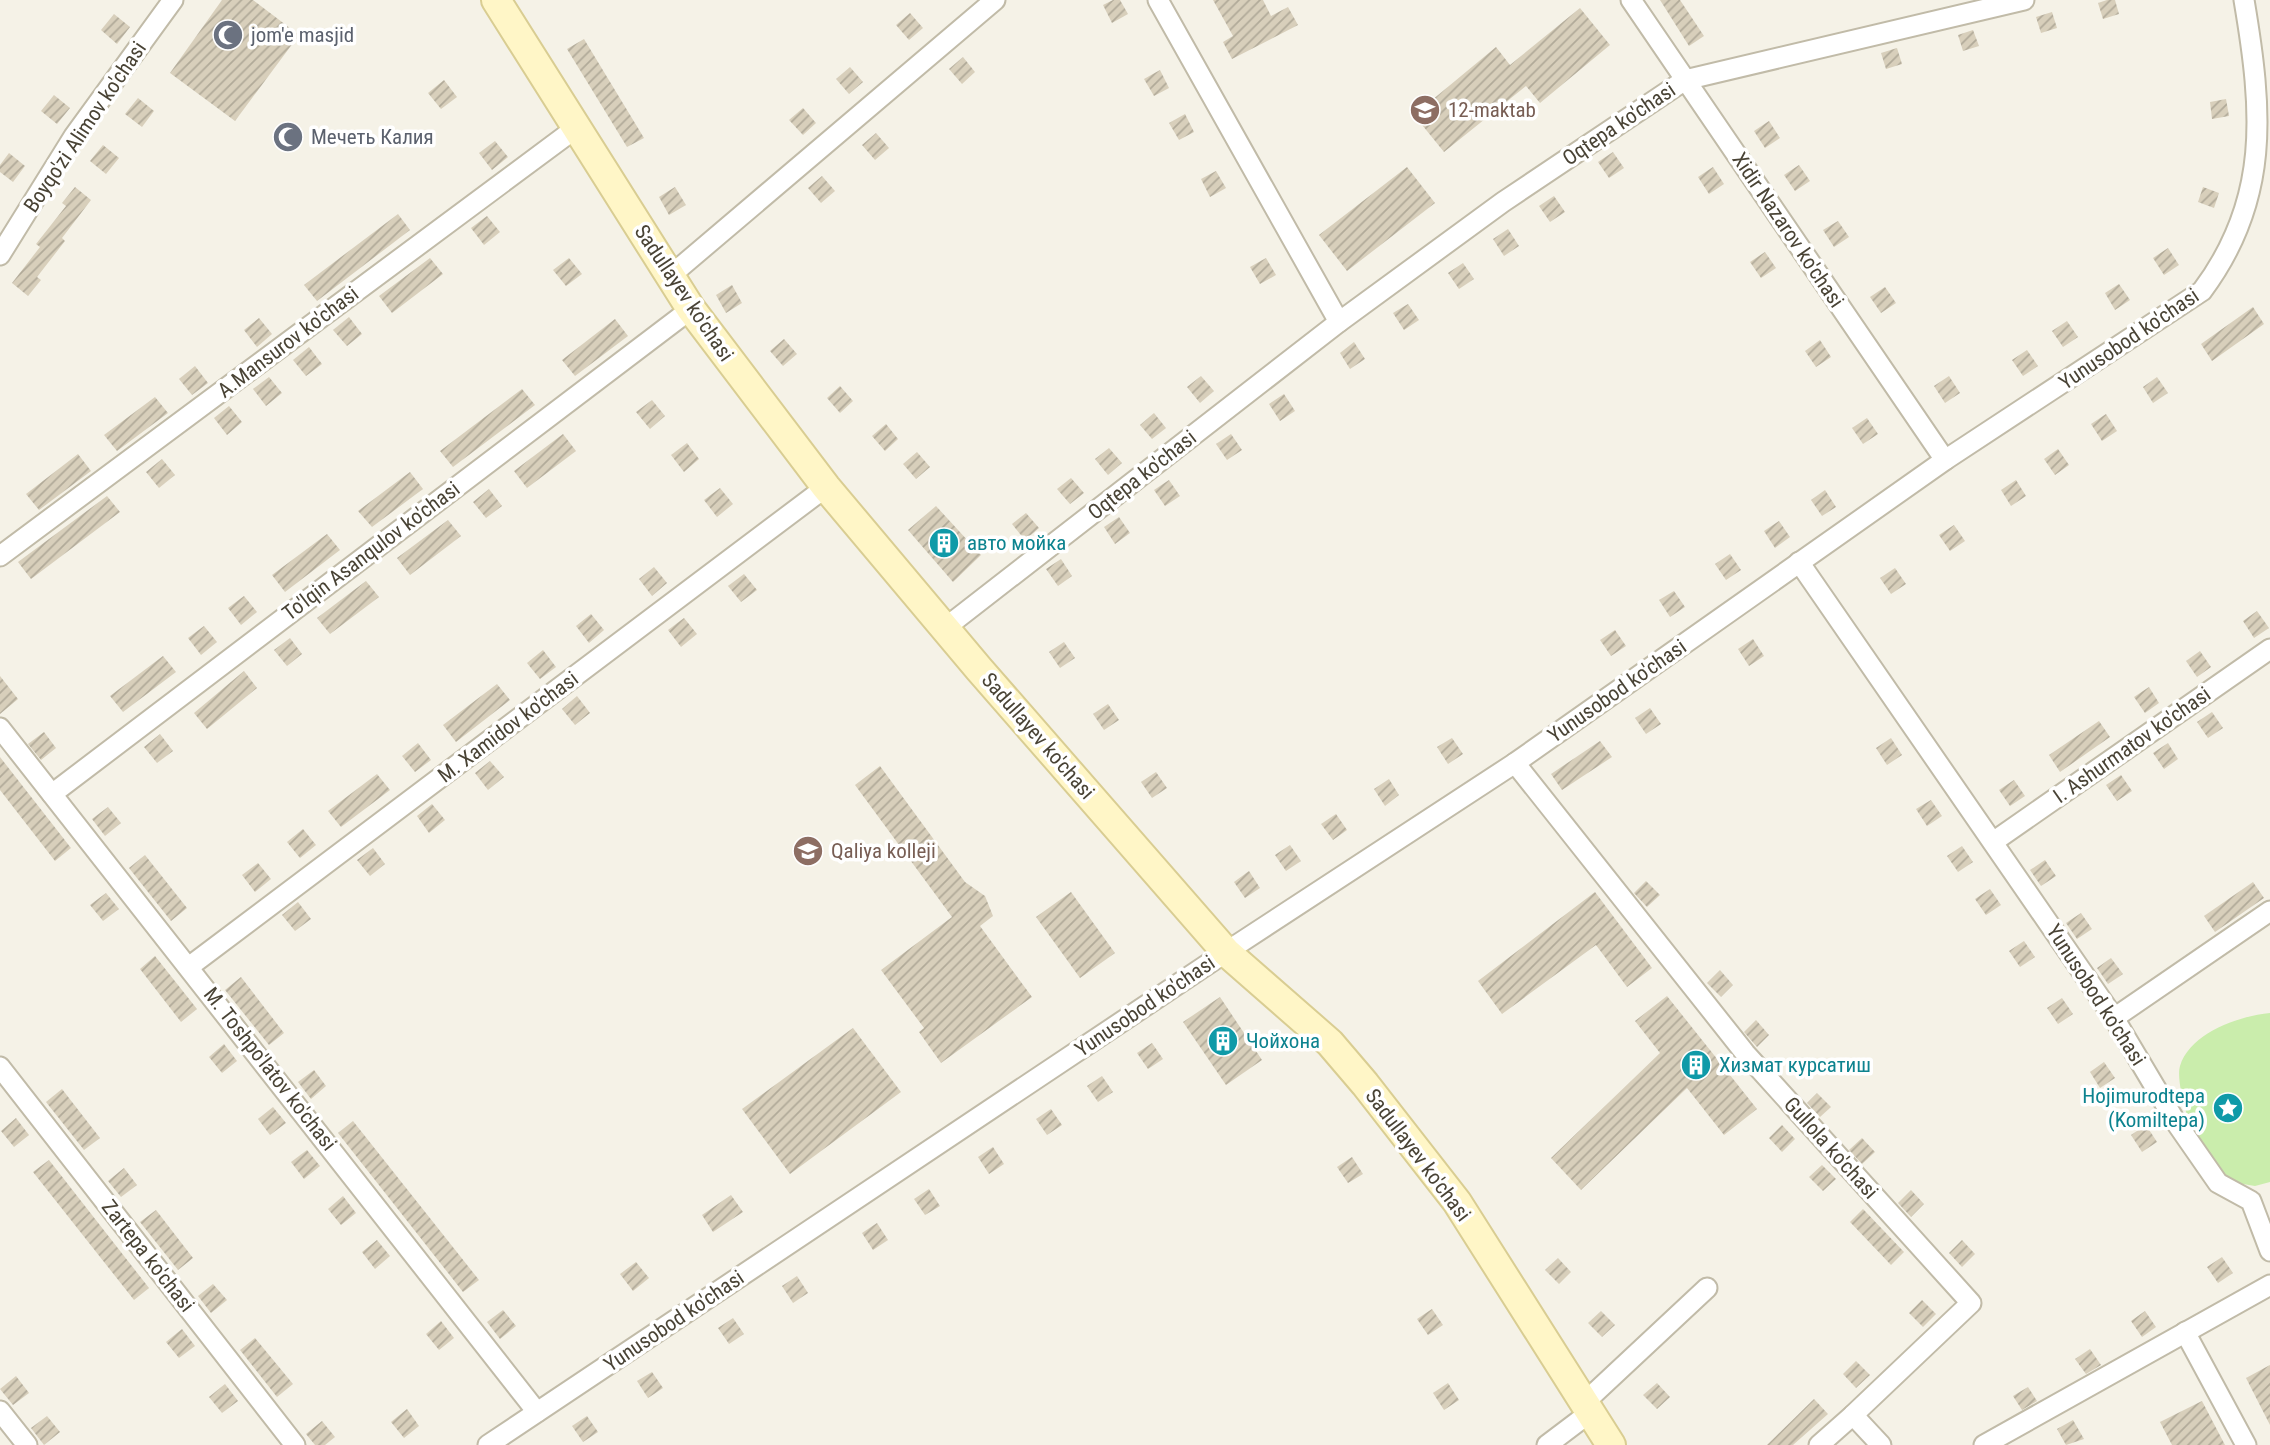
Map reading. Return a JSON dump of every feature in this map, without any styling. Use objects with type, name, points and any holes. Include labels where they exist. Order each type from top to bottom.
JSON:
[{"type":"main road","name":"Sadullayev ko'chasi","points":[[496,0],[691,309],[827,487],[1226,952],[1330,1043],[1365,1084],[1457,1202],[1611,1445]]},
{"type":"street","name":"Boyqo'zi Alimov ko'chasi","points":[[0,255],[74,136],[173,0]]},
{"type":"street","points":[[670,276],[995,0]]},
{"type":"street","points":[[1158,0],[1339,323]]},
{"type":"street","name":"Xidir Nazarov ko'chasi","points":[[1631,0],[1945,460]]},
{"type":"street","name":"Oqtepa ko'chasi","points":[[946,628],[1339,323],[1503,202],[1685,80],[2024,0]]},
{"type":"street","name":"Yunusobod ko'chasi","points":[[488,1445],[1226,952],[1515,763],[1945,460],[2180,308],[2209,284],[2232,255],[2250,222],[2258,197],[2266,143],[2244,0]]},
{"type":"street","name":"A.Mansurov ko'chasi","points":[[0,556],[576,128]]},
{"type":"street","name":"To'lqin Asanqulov ko'chasi","points":[[52,794],[691,309]]},
{"type":"street","name":"M. Xamidov ko'chasi","points":[[190,967],[827,487]]},
{"type":"street","name":"Yunusobod ko'chasi","points":[[1799,562],[2114,1018],[2178,1124],[2218,1182],[2250,1201],[2270,1251]]},
{"type":"street","name":"I. Ashurmatov ko'chasi","points":[[1993,842],[2270,649]]},
{"type":"street","name":"M. Toshpo'latov ko'chasi","points":[[0,728],[537,1412]]},
{"type":"street","name":"Gullola ko'chasi","points":[[1515,763],[1745,1053],[1971,1303],[1853,1415]]},
{"type":"street","points":[[2114,1018],[2270,911]]},
{"type":"street","name":"Zartepa ko'chasi","points":[[0,1067],[295,1445]]},
{"type":"street","points":[[1984,1445],[2270,1285]]},
{"type":"street","points":[[1547,1445],[1707,1288]]},
{"type":"street","points":[[2185,1332],[2246,1445]]},
{"type":"street","points":[[0,1411],[27,1445]]},
{"type":"street","points":[[1819,1445],[1853,1415],[1881,1445]]},
{"type":"green space","name":"Hojimurodtepa (Komiltepa)","points":[[2270,1013],[2270,1182],[2255,1186],[2225,1181],[2203,1155],[2193,1133],[2182,1096],[2180,1066],[2185,1054],[2194,1044],[2217,1028],[2244,1018]]},
{"type":"building","points":[[222,0],[253,0],[299,35],[235,121],[170,73]]},
{"type":"building","points":[[1120,0],[1128,14],[1112,23],[1103,5]]},
{"type":"building","points":[[1213,0],[1263,0],[1271,16],[1288,7],[1298,25],[1232,59],[1223,42],[1233,36]]},
{"type":"building","points":[[1660,0],[1680,0],[1704,36],[1689,46]]},
{"type":"building","points":[[2115,0],[2119,14],[2103,19],[2098,3]]},
{"type":"building","points":[[1580,8],[1610,45],[1540,103],[1526,86],[1444,152],[1414,115],[1496,47],[1510,65]]},
{"type":"building","points":[[2052,12],[2057,28],[2041,33],[2036,17]]},
{"type":"building","points":[[910,13],[923,28],[909,40],[896,25]]},
{"type":"building","points":[[114,14],[130,27],[117,44],[101,30]]},
{"type":"building","points":[[1973,30],[1979,46],[1963,51],[1958,35]]},
{"type":"building","points":[[584,39],[644,138],[627,147],[567,49]]},
{"type":"building","points":[[1897,48],[1902,64],[1886,69],[1881,53]]},
{"type":"building","points":[[963,57],[975,72],[962,84],[949,69]]},
{"type":"building","points":[[850,67],[863,82],[849,94],[836,79]]},
{"type":"building","points":[[1160,70],[1169,88],[1154,96],[1144,79]]},
{"type":"building","points":[[444,80],[457,97],[441,109],[428,93]]},
{"type":"building","points":[[54,95],[70,108],[57,124],[41,111]]},
{"type":"building","points":[[138,98],[154,111],[142,127],[125,114]]},
{"type":"building","points":[[2226,99],[2229,116],[2212,119],[2210,102]]},
{"type":"building","points":[[803,108],[816,123],[803,135],[789,120]]},
{"type":"building","points":[[1185,114],[1194,132],[1179,140],[1169,123]]},
{"type":"building","points":[[1769,121],[1780,138],[1765,148],[1754,131]]},
{"type":"building","points":[[876,133],[889,148],[875,160],[862,145]]},
{"type":"building","points":[[495,141],[508,157],[492,170],[479,153]]},
{"type":"building","points":[[103,145],[119,158],[106,174],[90,161]]},
{"type":"building","points":[[1613,152],[1624,168],[1609,178],[1598,162]]},
{"type":"building","points":[[9,153],[25,166],[13,182],[0,172],[0,165]]},
{"type":"building","points":[[1799,165],[1810,181],[1795,191],[1784,175]]},
{"type":"building","points":[[1407,167],[1435,203],[1347,271],[1319,235]]},
{"type":"building","points":[[1713,167],[1724,184],[1709,194],[1698,177]]},
{"type":"building","points":[[1216,171],[1226,188],[1210,197],[1201,179]]},
{"type":"building","points":[[822,176],[835,191],[821,203],[808,188]]},
{"type":"building","points":[[75,187],[91,200],[62,238],[65,241],[37,277],[41,280],[28,296],[12,283],[40,247],[36,244],[66,206],[62,203]]},
{"type":"building","points":[[675,187],[686,205],[669,215],[659,197]]},
{"type":"building","points":[[2203,187],[2219,193],[2214,208],[2198,202]]},
{"type":"building","points":[[1554,196],[1565,212],[1550,222],[1539,206]]},
{"type":"building","points":[[398,214],[410,230],[317,301],[304,285]]},
{"type":"building","points":[[487,216],[500,232],[484,245],[471,228]]},
{"type":"building","points":[[1838,221],[1849,237],[1834,247],[1823,230]]},
{"type":"building","points":[[1508,229],[1519,246],[1504,256],[1493,239]]},
{"type":"building","points":[[2168,248],[2179,265],[2164,275],[2153,258]]},
{"type":"building","points":[[1765,252],[1776,268],[1761,278],[1750,262]]},
{"type":"building","points":[[430,258],[443,274],[392,313],[379,296]]},
{"type":"building","points":[[569,258],[582,274],[566,286],[553,270]]},
{"type":"building","points":[[1266,258],[1276,275],[1260,284],[1250,267]]},
{"type":"building","points":[[1463,263],[1474,279],[1459,289],[1448,273]]},
{"type":"building","points":[[2119,284],[2130,300],[2115,310],[2105,293]]},
{"type":"building","points":[[732,285],[742,303],[726,313],[716,295]]},
{"type":"building","points":[[1885,287],[1896,303],[1881,313],[1870,297]]},
{"type":"building","points":[[1408,304],[1419,320],[1404,330],[1393,313]]},
{"type":"building","points":[[2253,307],[2264,324],[2212,361],[2201,344]]},
{"type":"building","points":[[349,317],[362,334],[347,346],[333,330]]},
{"type":"building","points":[[259,318],[272,334],[257,347],[244,330]]},
{"type":"building","points":[[615,319],[628,336],[575,376],[562,360]]},
{"type":"building","points":[[2067,321],[2078,337],[2063,347],[2052,331]]},
{"type":"building","points":[[784,339],[797,354],[783,366],[770,351]]},
{"type":"building","points":[[1820,340],[1831,357],[1816,367],[1805,351]]},
{"type":"building","points":[[1354,342],[1365,359],[1350,369],[1340,353]]},
{"type":"building","points":[[309,347],[322,364],[306,376],[293,360]]},
{"type":"building","points":[[2027,350],[2038,366],[2023,376],[2012,360]]},
{"type":"building","points":[[195,366],[208,383],[192,395],[179,379]]},
{"type":"building","points":[[1201,376],[1214,391],[1200,403],[1187,387]]},
{"type":"building","points":[[1949,376],[1960,393],[1945,403],[1934,386]]},
{"type":"building","points":[[269,377],[282,393],[266,406],[253,389]]},
{"type":"building","points":[[2157,377],[2168,393],[2153,403],[2143,387]]},
{"type":"building","points":[[840,386],[853,401],[840,413],[827,398]]},
{"type":"building","points":[[522,389],[535,405],[453,467],[440,451]]},
{"type":"building","points":[[1284,394],[1295,411],[1280,421],[1269,404]]},
{"type":"building","points":[[155,397],[168,413],[117,451],[104,435]]},
{"type":"building","points":[[652,400],[665,416],[650,429],[636,412]]},
{"type":"building","points":[[229,406],[242,422],[227,435],[214,418]]},
{"type":"building","points":[[1154,413],[1166,428],[1152,439],[1140,425]]},
{"type":"building","points":[[2106,414],[2117,431],[2102,441],[2091,424]]},
{"type":"building","points":[[1867,418],[1878,434],[1863,444],[1852,428]]},
{"type":"building","points":[[886,424],[898,439],[885,451],[872,436]]},
{"type":"building","points":[[563,434],[576,451],[527,488],[514,471]]},
{"type":"building","points":[[1231,434],[1242,450],[1227,460],[1216,444]]},
{"type":"building","points":[[687,443],[699,459],[684,472],[671,455]]},
{"type":"building","points":[[1109,448],[1122,463],[1108,475],[1095,459]]},
{"type":"building","points":[[2058,449],[2069,465],[2055,475],[2044,459]]},
{"type":"building","points":[[917,452],[930,467],[916,479],[903,464]]},
{"type":"building","points":[[78,454],[91,471],[39,510],[26,494]]},
{"type":"building","points":[[162,459],[175,475],[159,488],[146,472]]},
{"type":"building","points":[[410,472],[423,489],[372,527],[358,511]]},
{"type":"building","points":[[1071,478],[1084,493],[1070,504],[1057,489]]},
{"type":"building","points":[[1169,480],[1180,496],[1165,506],[1154,490]]},
{"type":"building","points":[[2016,480],[2026,496],[2011,506],[2001,490]]},
{"type":"building","points":[[720,488],[733,504],[717,517],[704,500]]},
{"type":"building","points":[[489,489],[502,506],[486,518],[473,502]]},
{"type":"building","points":[[1825,490],[1836,507],[1822,516],[1811,500]]},
{"type":"building","points":[[107,496],[120,512],[31,579],[18,562]]},
{"type":"building","name":"авто мойка","points":[[936,506],[981,555],[953,582],[908,530]]},
{"type":"building","points":[[1026,513],[1039,528],[1025,540],[1012,524]]},
{"type":"building","points":[[1119,517],[1130,533],[1115,544],[1104,527]]},
{"type":"building","points":[[448,520],[461,536],[410,575],[397,558]]},
{"type":"building","points":[[1779,521],[1790,537],[1775,548],[1764,531]]},
{"type":"building","points":[[1954,525],[1965,541],[1950,551],[1939,535]]},
{"type":"building","points":[[327,534],[340,550],[285,592],[272,575]]},
{"type":"building","points":[[1730,554],[1741,570],[1726,580],[1715,564]]},
{"type":"building","points":[[1061,559],[1072,576],[1058,586],[1046,569]]},
{"type":"building","points":[[654,567],[667,583],[652,596],[639,579]]},
{"type":"building","points":[[1895,568],[1906,584],[1891,594],[1880,578]]},
{"type":"building","points":[[744,574],[757,590],[741,602],[728,586]]},
{"type":"building","points":[[366,581],[379,597],[330,634],[317,618]]},
{"type":"building","points":[[1674,591],[1685,607],[1670,617],[1659,600]]},
{"type":"building","points":[[244,596],[257,612],[241,625],[228,608]]},
{"type":"building","points":[[2257,611],[2269,628],[2254,638],[2243,621]]},
{"type":"building","points":[[591,614],[604,630],[589,643],[576,626]]},
{"type":"building","points":[[684,618],[697,634],[681,647],[668,630]]},
{"type":"building","points":[[204,626],[217,642],[201,655],[188,638]]},
{"type":"building","points":[[1615,630],[1626,646],[1611,656],[1600,640]]},
{"type":"building","points":[[290,638],[302,654],[287,666],[274,650]]},
{"type":"building","points":[[1753,639],[1764,656],[1749,666],[1738,649]]},
{"type":"building","points":[[1064,642],[1075,658],[1060,668],[1049,652]]},
{"type":"building","points":[[543,650],[556,667],[540,679],[527,663]]},
{"type":"building","points":[[2200,651],[2211,667],[2197,677],[2186,661]]},
{"type":"building","points":[[163,656],[176,672],[123,712],[110,696]]},
{"type":"building","points":[[244,671],[257,688],[207,729],[194,713]]},
{"type":"building","points":[[0,676],[18,699],[0,714]]},
{"type":"building","points":[[497,684],[510,700],[456,742],[443,725]]},
{"type":"building","points":[[2149,687],[2159,703],[2145,713],[2134,697]]},
{"type":"building","points":[[577,696],[590,713],[575,725],[562,709]]},
{"type":"building","points":[[1108,704],[1119,720],[1104,730],[1093,714]]},
{"type":"building","points":[[1650,708],[1661,724],[1646,734],[1635,718]]},
{"type":"building","points":[[2212,712],[2223,728],[2208,738],[2197,722]]},
{"type":"building","points":[[2099,721],[2110,737],[2060,772],[2049,755]]},
{"type":"building","points":[[44,732],[56,748],[41,760],[28,744]]},
{"type":"building","points":[[160,734],[173,751],[157,763],[144,747]]},
{"type":"building","points":[[1452,738],[1463,754],[1448,764],[1437,747]]},
{"type":"building","points":[[1891,738],[1902,755],[1887,765],[1876,748]]},
{"type":"building","points":[[1600,741],[1612,757],[1562,790],[1551,774]]},
{"type":"building","points":[[418,743],[431,760],[415,772],[402,756]]},
{"type":"building","points":[[2168,743],[2178,759],[2164,769],[2153,753]]},
{"type":"building","points":[[0,757],[71,848],[55,861],[0,790]]},
{"type":"building","points":[[490,761],[504,777],[488,790],[475,773]]},
{"type":"building","points":[[880,766],[965,882],[985,896],[993,916],[980,926],[1032,997],[941,1063],[919,1032],[924,1028],[881,970],[952,917],[855,785]]},
{"type":"building","points":[[1156,772],[1167,788],[1152,798],[1141,782]]},
{"type":"building","points":[[377,774],[390,790],[341,827],[328,811]]},
{"type":"building","points":[[2121,775],[2132,791],[2117,801],[2106,785]]},
{"type":"building","points":[[1389,779],[1399,795],[1385,806],[1374,789]]},
{"type":"building","points":[[2014,780],[2025,796],[2010,806],[1999,790]]},
{"type":"building","points":[[1931,800],[1942,816],[1927,826],[1916,809]]},
{"type":"building","points":[[432,804],[445,820],[429,833],[417,816]]},
{"type":"building","points":[[108,807],[121,823],[105,836],[92,819]]},
{"type":"building","points":[[1336,814],[1347,830],[1333,840],[1321,824]]},
{"type":"building","points":[[303,829],[316,845],[300,858],[287,842]]},
{"type":"building","points":[[1290,845],[1301,861],[1286,871],[1275,855]]},
{"type":"building","points":[[1962,846],[1973,862],[1958,872],[1947,856]]},
{"type":"building","points":[[373,848],[385,864],[370,876],[357,860]]},
{"type":"building","points":[[145,855],[187,908],[171,921],[129,868]]},
{"type":"building","points":[[2045,860],[2056,876],[2041,886],[2030,870]]},
{"type":"building","points":[[258,863],[271,879],[255,892],[242,875]]},
{"type":"building","points":[[1249,871],[1260,888],[1245,898],[1234,882]]},
{"type":"building","points":[[1646,881],[1660,895],[1647,907],[1634,893]]},
{"type":"building","points":[[2253,882],[2264,898],[2215,932],[2204,916]]},
{"type":"building","points":[[1990,889],[2001,905],[1986,915],[1975,899]]},
{"type":"building","points":[[1071,892],[1115,953],[1080,978],[1036,917]]},
{"type":"building","points":[[1595,892],[1652,968],[1627,987],[1596,945],[1502,1014],[1478,981]]},
{"type":"building","points":[[106,893],[119,909],[103,921],[90,905]]},
{"type":"building","points":[[298,902],[311,919],[295,931],[282,915]]},
{"type":"building","points":[[2081,913],[2092,929],[2077,939],[2066,923]]},
{"type":"building","points":[[2024,941],[2035,957],[2020,967],[2009,951]]},
{"type":"building","points":[[155,956],[197,1009],[181,1022],[140,969]]},
{"type":"building","points":[[2111,958],[2123,974],[2108,984],[2097,968]]},
{"type":"building","points":[[1720,970],[1733,985],[1721,997],[1707,983]]},
{"type":"building","points":[[241,977],[284,1033],[269,1045],[225,990]]},
{"type":"building","points":[[1667,996],[1757,1109],[1724,1135],[1687,1088],[1581,1190],[1551,1158],[1660,1053],[1635,1021]]},
{"type":"building","name":"Чойхона","points":[[1220,997],[1262,1060],[1226,1085],[1183,1022]]},
{"type":"building","points":[[2062,998],[2073,1014],[2058,1024],[2047,1008]]},
{"type":"building","points":[[1756,1020],[1769,1035],[1757,1047],[1744,1032]]},
{"type":"building","points":[[853,1028],[901,1092],[790,1174],[742,1109]]},
{"type":"building","points":[[1152,1043],[1163,1059],[1148,1069],[1137,1053]]},
{"type":"building","points":[[224,1044],[237,1061],[222,1073],[209,1057]]},
{"type":"building","points":[[2104,1062],[2115,1078],[2100,1088],[2090,1072]]},
{"type":"building","points":[[314,1070],[326,1086],[311,1099],[298,1082]]},
{"type":"building","points":[[1102,1076],[1113,1092],[1098,1102],[1087,1086]]},
{"type":"building","points":[[62,1089],[100,1138],[84,1150],[46,1102]]},
{"type":"building","points":[[1817,1093],[1831,1107],[1820,1117],[1807,1103]]},
{"type":"building","points":[[273,1107],[286,1123],[270,1135],[258,1119]]},
{"type":"building","points":[[1051,1109],[1062,1125],[1047,1135],[1036,1119]]},
{"type":"building","points":[[16,1118],[29,1135],[14,1147],[1,1131]]},
{"type":"building","points":[[353,1121],[479,1280],[463,1292],[338,1133]]},
{"type":"building","points":[[1782,1125],[1795,1139],[1782,1152],[1769,1138]]},
{"type":"building","points":[[2146,1125],[2157,1142],[2142,1152],[2131,1135]]},
{"type":"building","points":[[1862,1138],[1875,1152],[1862,1164],[1849,1150]]},
{"type":"building","points":[[993,1147],[1004,1164],[989,1174],[978,1157]]},
{"type":"building","points":[[307,1150],[320,1166],[304,1179],[291,1162]]},
{"type":"building","points":[[1352,1157],[1363,1174],[1348,1183],[1337,1167]]},
{"type":"building","points":[[49,1160],[149,1288],[134,1300],[33,1172]]},
{"type":"building","points":[[1822,1165],[1836,1179],[1823,1191],[1809,1177]]},
{"type":"building","points":[[124,1168],[137,1185],[121,1197],[108,1181]]},
{"type":"building","points":[[929,1189],[940,1206],[925,1215],[914,1199]]},
{"type":"building","points":[[1911,1190],[1924,1204],[1911,1217],[1898,1203]]},
{"type":"building","points":[[731,1195],[743,1212],[713,1232],[702,1215]]},
{"type":"building","points":[[343,1196],[356,1213],[341,1225],[328,1209]]},
{"type":"building","points":[[1863,1209],[1904,1252],[1891,1265],[1850,1222]]},
{"type":"building","points":[[156,1210],[193,1258],[178,1270],[140,1222]]},
{"type":"building","points":[[877,1223],[888,1240],[873,1250],[862,1233]]},
{"type":"building","points":[[377,1240],[390,1256],[375,1269],[362,1252]]},
{"type":"building","points":[[1962,1240],[1975,1254],[1962,1267],[1949,1253]]},
{"type":"building","points":[[2222,1257],[2233,1273],[2218,1283],[2207,1267]]},
{"type":"building","points":[[1558,1258],[1571,1272],[1559,1284],[1545,1270]]},
{"type":"building","points":[[636,1262],[649,1278],[633,1291],[620,1274]]},
{"type":"building","points":[[797,1276],[808,1293],[793,1303],[782,1286]]},
{"type":"building","points":[[213,1284],[227,1300],[211,1313],[198,1296]]},
{"type":"building","points":[[1922,1300],[1936,1314],[1923,1327],[1909,1313]]},
{"type":"building","points":[[1432,1309],[1443,1325],[1428,1335],[1417,1319]]},
{"type":"building","points":[[503,1310],[516,1326],[500,1339],[487,1322]]},
{"type":"building","points":[[1601,1311],[1615,1325],[1602,1337],[1588,1323]]},
{"type":"building","points":[[2145,1311],[2156,1327],[2142,1337],[2131,1321]]},
{"type":"building","points":[[733,1318],[744,1334],[729,1344],[718,1328]]},
{"type":"building","points":[[441,1321],[454,1338],[439,1350],[426,1334]]},
{"type":"building","points":[[182,1329],[195,1346],[179,1358],[166,1342]]},
{"type":"building","points":[[255,1338],[293,1384],[277,1397],[240,1350]]},
{"type":"building","points":[[2090,1349],[2101,1365],[2086,1374],[2075,1359]]},
{"type":"building","points":[[1856,1361],[1870,1375],[1856,1388],[1843,1374]]},
{"type":"building","points":[[2270,1365],[2270,1425],[2246,1378]]},
{"type":"building","points":[[652,1372],[663,1388],[648,1398],[637,1381]]},
{"type":"building","points":[[16,1376],[29,1393],[13,1405],[0,1389]]},
{"type":"building","points":[[1448,1383],[1459,1400],[1444,1410],[1433,1393]]},
{"type":"building","points":[[1657,1383],[1670,1397],[1657,1409],[1643,1395]]},
{"type":"building","points":[[225,1384],[238,1401],[222,1413],[209,1397]]},
{"type":"building","points":[[2028,1387],[2037,1401],[2022,1410],[2013,1396]]},
{"type":"building","points":[[1814,1399],[1828,1414],[1793,1445],[1767,1445]]},
{"type":"building","points":[[2202,1401],[2225,1445],[2172,1445],[2160,1422]]},
{"type":"building","points":[[407,1409],[419,1426],[404,1438],[391,1422]]},
{"type":"building","points":[[47,1416],[60,1432],[44,1445],[31,1428]]},
{"type":"building","points":[[587,1416],[598,1432],[583,1442],[572,1426]]},
{"type":"building","points":[[2073,1420],[2084,1439],[2066,1445],[2057,1429]]},
{"type":"building","points":[[322,1421],[335,1437],[325,1445],[315,1445],[306,1434]]},
{"type":"place","name":"jom'e masjid","points":[[228,35]]},
{"type":"place","name":"12-maktab","points":[[1425,110]]},
{"type":"place","name":"Мечеть Калия","points":[[288,137]]},
{"type":"place","name":"авто мойка","points":[[944,543]]},
{"type":"place","name":"Qaliya kolleji","points":[[808,851]]},
{"type":"place","name":"Чойхона","points":[[1223,1041]]},
{"type":"place","name":"Хизмат курсатиш","points":[[1696,1065]]},
{"type":"place","name":"Hojimurodtepa (Komiltepa)","points":[[2228,1108]]}]
